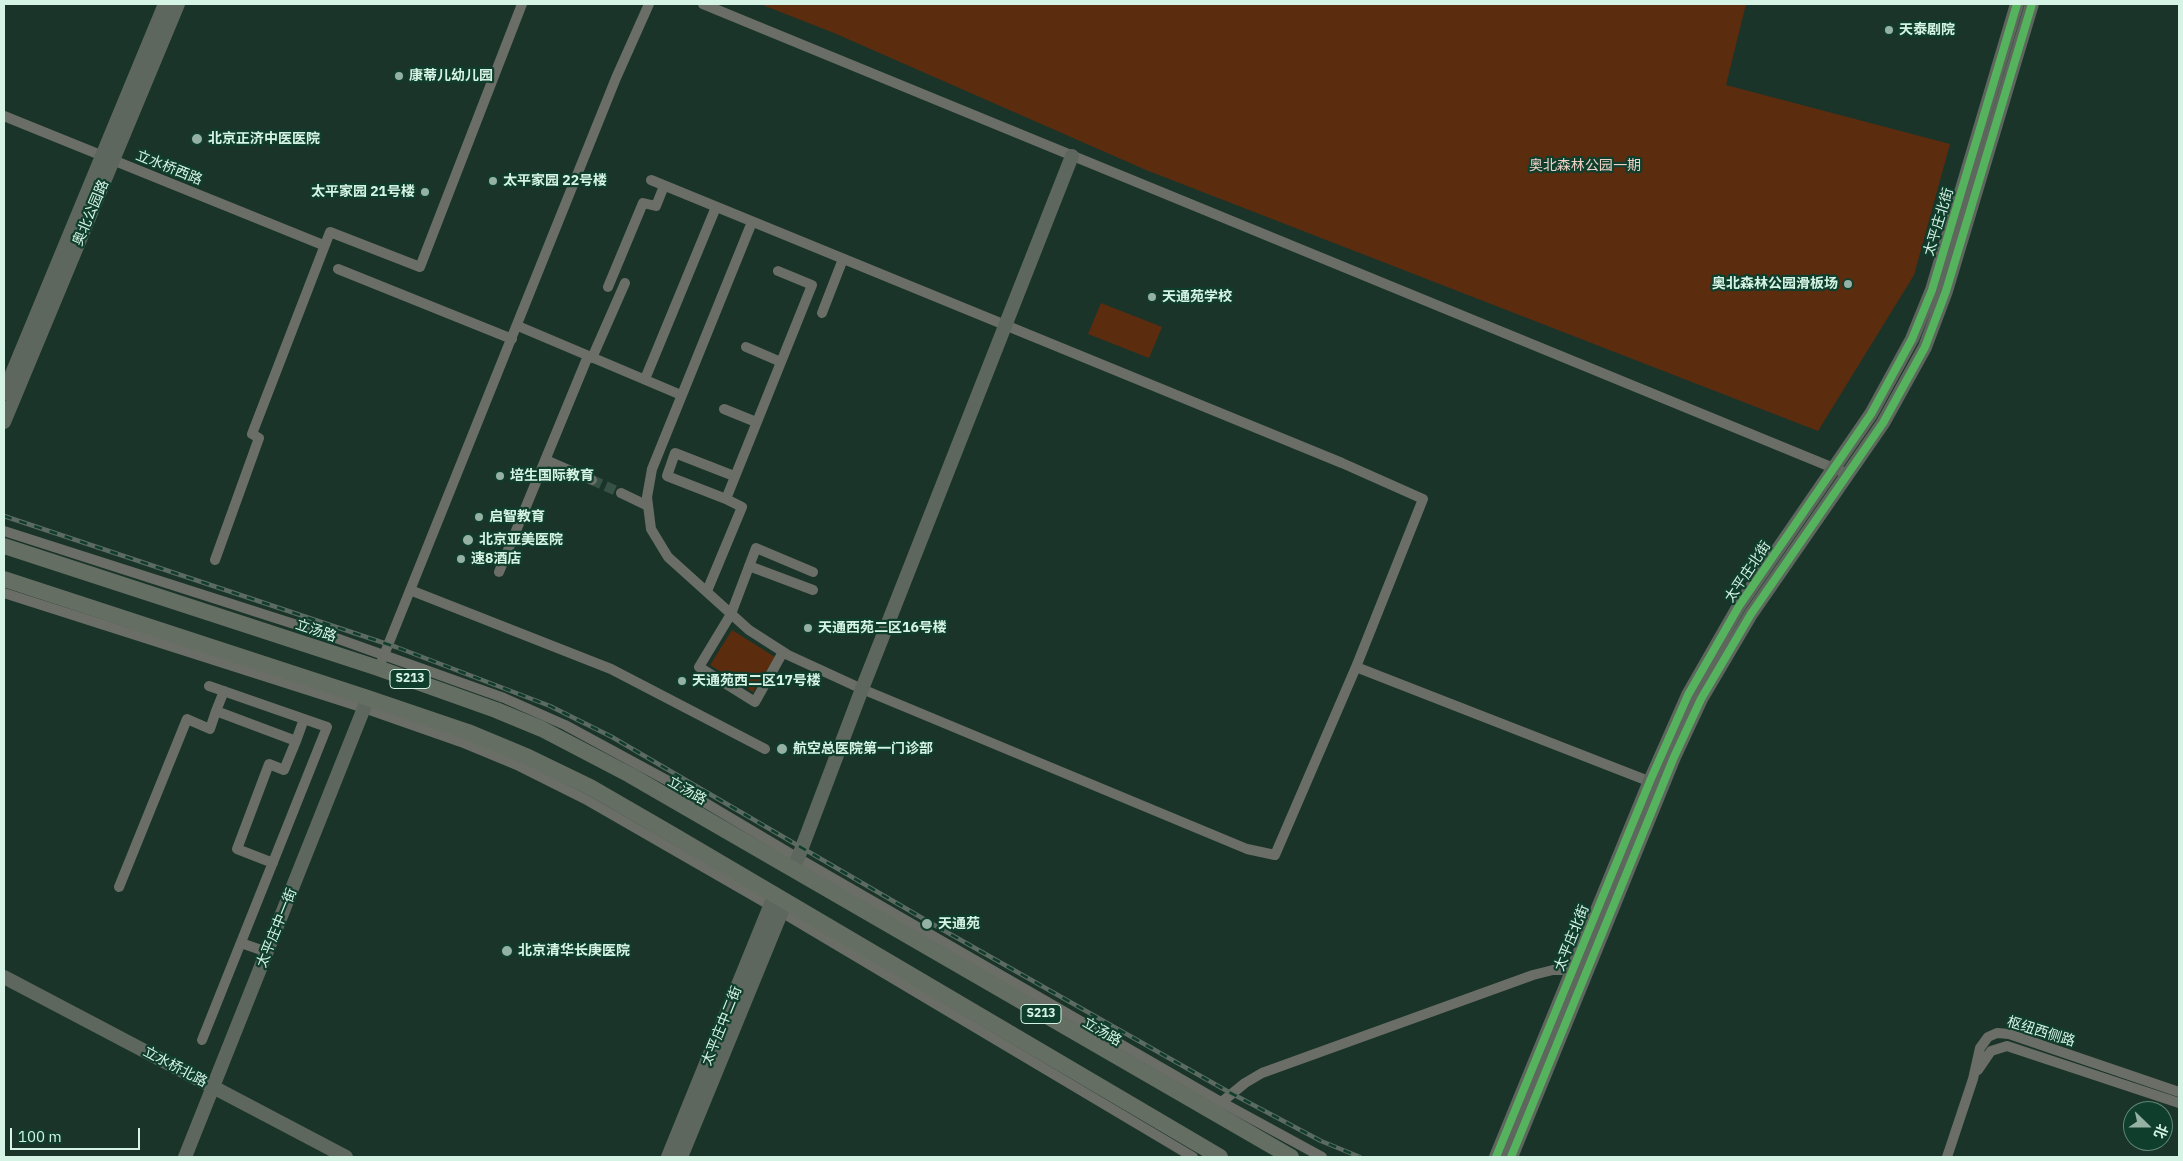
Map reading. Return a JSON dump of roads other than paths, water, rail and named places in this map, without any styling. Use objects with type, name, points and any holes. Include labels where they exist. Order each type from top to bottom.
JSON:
[{"type":"main road","name":"奥北公园路","points":[[4,422],[108,158],[165,4]]},
{"type":"main road","name":"奥北公园路","points":[[4,393],[178,4]]},
{"type":"main road","name":"太平庄北街","points":[[1511,1157],[1579,973],[1656,784],[1733,642],[1842,471],[1891,380],[1923,314],[2017,4]]},
{"type":"main road","name":"太平庄北街","points":[[1842,471],[1866,449],[1900,395],[1937,320],[2032,4]]},
{"type":"main road","points":[[795,864],[1072,156]]},
{"type":"main road","name":"立汤路","points":[[4,546],[381,661],[542,729],[795,864],[1216,1107],[1291,1157]]},
{"type":"main road","name":"S213","points":[[4,579],[366,703],[476,735],[528,757],[590,787],[778,903],[1220,1157]]},
{"type":"main road","name":"太平庄中一街","points":[[185,1157],[366,703]]},
{"type":"main road","name":"太平庄中二街","points":[[668,1157],[778,903]]},
{"type":"main road","name":"太平庄中二街","points":[[680,1157],[778,903]]},
{"type":"main road","name":"太平庄北街","points":[[1496,1157],[1579,973]]},
{"type":"main road","name":"立水桥北路","points":[[4,977],[346,1157]]},
{"type":"street","points":[[214,560],[259,438],[252,434],[323,245],[330,232],[420,267],[522,4]]},
{"type":"street","points":[[381,661],[518,326],[616,78],[649,4]]},
{"type":"street","points":[[703,4],[1842,471]]},
{"type":"street","name":"立水桥西路","points":[[4,116],[323,245]]},
{"type":"street","points":[[651,180],[1342,463],[1423,499],[1356,667],[1275,855],[1247,849],[862,690],[783,652],[749,630],[668,557],[651,529],[647,497],[652,469],[752,222]]},
{"type":"street","points":[[608,287],[643,203],[656,206],[664,186]]},
{"type":"street","points":[[645,379],[716,207]]},
{"type":"street","points":[[822,313],[843,259]]},
{"type":"street","points":[[338,269],[512,339]]},
{"type":"street","points":[[726,499],[812,285],[778,271]]},
{"type":"street","points":[[499,572],[590,357],[625,283]]},
{"type":"street","points":[[518,326],[681,394]]},
{"type":"street","points":[[746,347],[781,362]]},
{"type":"street","points":[[724,409],[756,422]]},
{"type":"street","points":[[706,591],[742,507],[667,476],[675,453],[734,476]]},
{"type":"street","points":[[546,460],[592,480]]},
{"type":"street","points":[[621,493],[648,506]]},
{"type":"street","name":"立汤路","points":[[4,531],[210,596],[381,661]]},
{"type":"street","points":[[783,652],[755,702],[699,667],[731,614],[756,548],[813,572]]},
{"type":"street","points":[[749,566],[813,590]]},
{"type":"street","points":[[410,590],[611,669],[765,749]]},
{"type":"street","name":"S213","points":[[4,593],[366,703]]},
{"type":"street","points":[[1356,667],[1656,784]]},
{"type":"street","points":[[202,1040],[327,727],[209,686]]},
{"type":"street","points":[[118,887],[187,719],[210,729],[224,691]]},
{"type":"street","points":[[216,711],[296,740]]},
{"type":"street","points":[[273,863],[237,849],[269,764],[284,770],[304,719]]},
{"type":"street","name":"S213","points":[[778,903],[1193,1157]]},
{"type":"street","points":[[241,942],[268,952]]},
{"type":"street","points":[[1216,1107],[1245,1083],[1262,1073],[1533,975],[1553,970],[1579,973]]},
{"type":"street","name":"枢纽西侧路","points":[[1972,1079],[1980,1048],[1988,1037],[2003,1033],[2179,1092]]},
{"type":"street","name":"枢纽西侧路","points":[[1972,1079],[1990,1051],[2007,1046],[2179,1103]]},
{"type":"street","points":[[1947,1157],[1972,1079]]},
{"type":"street","name":"立汤路","points":[[1216,1107],[1322,1157]]},
{"type":"tunnel","points":[[592,480],[621,493]]},
{"type":"railway","points":[[4,516],[396,647],[550,706],[612,737],[929,922],[1227,1091],[1321,1141],[1360,1157]]},
{"type":"place","name":"天泰剧院","points":[[1889,30]]},
{"type":"place","name":"康蒂儿幼儿园","points":[[399,76]]},
{"type":"place","name":"北京正济中医医院","points":[[197,139]]},
{"type":"place","name":"太平家园 22号楼","points":[[493,181]]},
{"type":"place","name":"太平家园 21号楼","points":[[425,192]]},
{"type":"place","name":"奥北森林公园滑板场","points":[[1848,284]]},
{"type":"place","name":"天通苑学校","points":[[1152,297]]},
{"type":"place","name":"培生国际教育","points":[[500,476]]},
{"type":"place","name":"启智教育","points":[[479,517]]},
{"type":"place","name":"北京亚美医院","points":[[468,540]]},
{"type":"place","name":"速8酒店","points":[[461,559]]},
{"type":"place","name":"天通西苑二区16号楼","points":[[808,628]]},
{"type":"place","name":"天通苑西二区17号楼","points":[[682,681]]},
{"type":"place","name":"航空总医院第一门诊部","points":[[782,749]]},
{"type":"place","name":"天通苑","points":[[927,924]]},
{"type":"place","name":"北京清华长庚医院","points":[[507,951]]},
{"type":"park label","name":"奥北森林公园一期","points":[[1585,166]]}]
